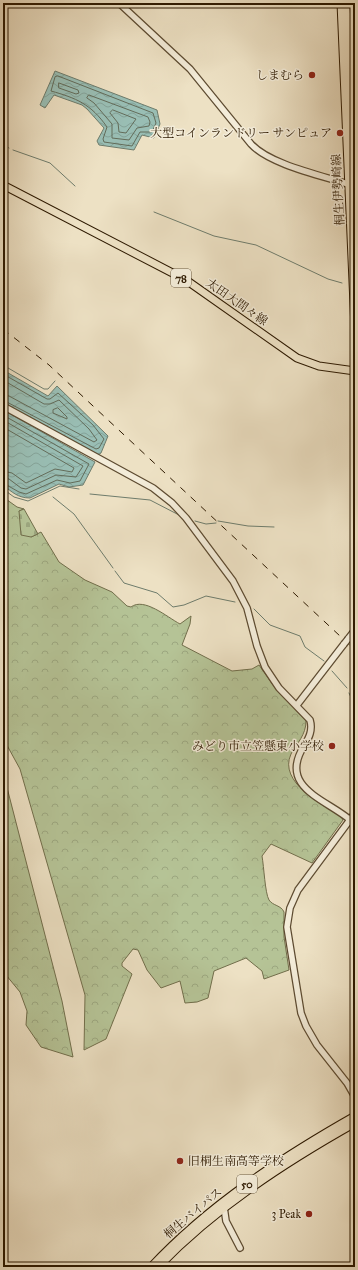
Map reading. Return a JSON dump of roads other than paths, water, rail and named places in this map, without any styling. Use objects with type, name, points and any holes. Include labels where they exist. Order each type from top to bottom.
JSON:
[{"type":"main road","name":"桐生伊勢崎線","points":[[341,3],[351,185],[355,201]]},
{"type":"main road","name":"桐生伊勢崎線","points":[[346,3],[355,328]]},
{"type":"main road","name":"太田大間々線","points":[[3,185],[186,280],[297,358],[319,366],[355,371]]},
{"type":"main road","name":"桐生バイパス","points":[[151,1267],[190,1228],[274,1166],[355,1116]]},
{"type":"main road","name":"桐生バイパス","points":[[158,1267],[224,1204],[355,1123]]},
{"type":"street","points":[[119,3],[190,69],[251,144],[260,152],[273,160],[351,185]]},
{"type":"street","points":[[3,406],[146,485],[178,508],[233,581],[247,608],[257,646],[265,667],[279,688],[308,716],[311,727],[309,737],[296,761],[297,775],[302,784],[311,793],[349,819]]},
{"type":"street","points":[[297,705],[355,630]]},
{"type":"street","points":[[355,813],[349,819],[298,890],[290,908],[287,926],[291,958],[304,1022],[317,1045],[347,1083],[355,1097]]},
{"type":"street","points":[[224,1204],[226,1221],[240,1248]]},
{"type":"water","points":[[55,71],[157,110],[160,124],[154,138],[142,135],[134,150],[99,145],[97,141],[104,128],[82,105],[54,95],[45,108],[40,105]]},
{"type":"water","points":[[3,370],[48,396],[57,386],[108,436],[101,453],[98,455],[3,403]]},
{"type":"water","points":[[3,410],[95,462],[83,485],[69,487],[59,484],[30,498],[26,498],[19,496],[3,485]]},
{"type":"waterway","points":[[3,145],[9,148]]},
{"type":"waterway","points":[[13,150],[50,163],[75,186]]},
{"type":"waterway","points":[[154,212],[214,236],[256,245],[328,279],[342,283]]},
{"type":"waterway","points":[[3,365],[44,389],[48,389],[55,381]]},
{"type":"waterway","points":[[3,489],[14,497],[28,501],[60,486],[79,489]]},
{"type":"waterway","points":[[90,494],[150,500],[179,515]]},
{"type":"waterway","points":[[53,497],[74,514],[113,568]]},
{"type":"waterway","points":[[195,521],[206,524],[216,523]]},
{"type":"waterway","points":[[218,521],[248,526],[274,527]]},
{"type":"waterway","points":[[115,571],[124,583],[157,593],[173,607],[184,605],[206,596],[235,602]]},
{"type":"waterway","points":[[254,609],[270,625],[300,636],[305,647],[324,661]]},
{"type":"waterway","points":[[332,671],[347,688]]},
{"type":"waterway","points":[[349,693],[355,706]]},
{"type":"railway","points":[[3,329],[49,365],[355,650]]},
{"type":"place","name":"しまむら","points":[[312,75]]},
{"type":"place","name":"大型コインランドリー サンピュア","points":[[340,133]]},
{"type":"place","name":"みどり市立笠懸東小学校","points":[[332,746]]},
{"type":"place","name":"旧桐生南高等学校","points":[[180,1161]]},
{"type":"place","name":"3 Peak","points":[[309,1214]]}]
